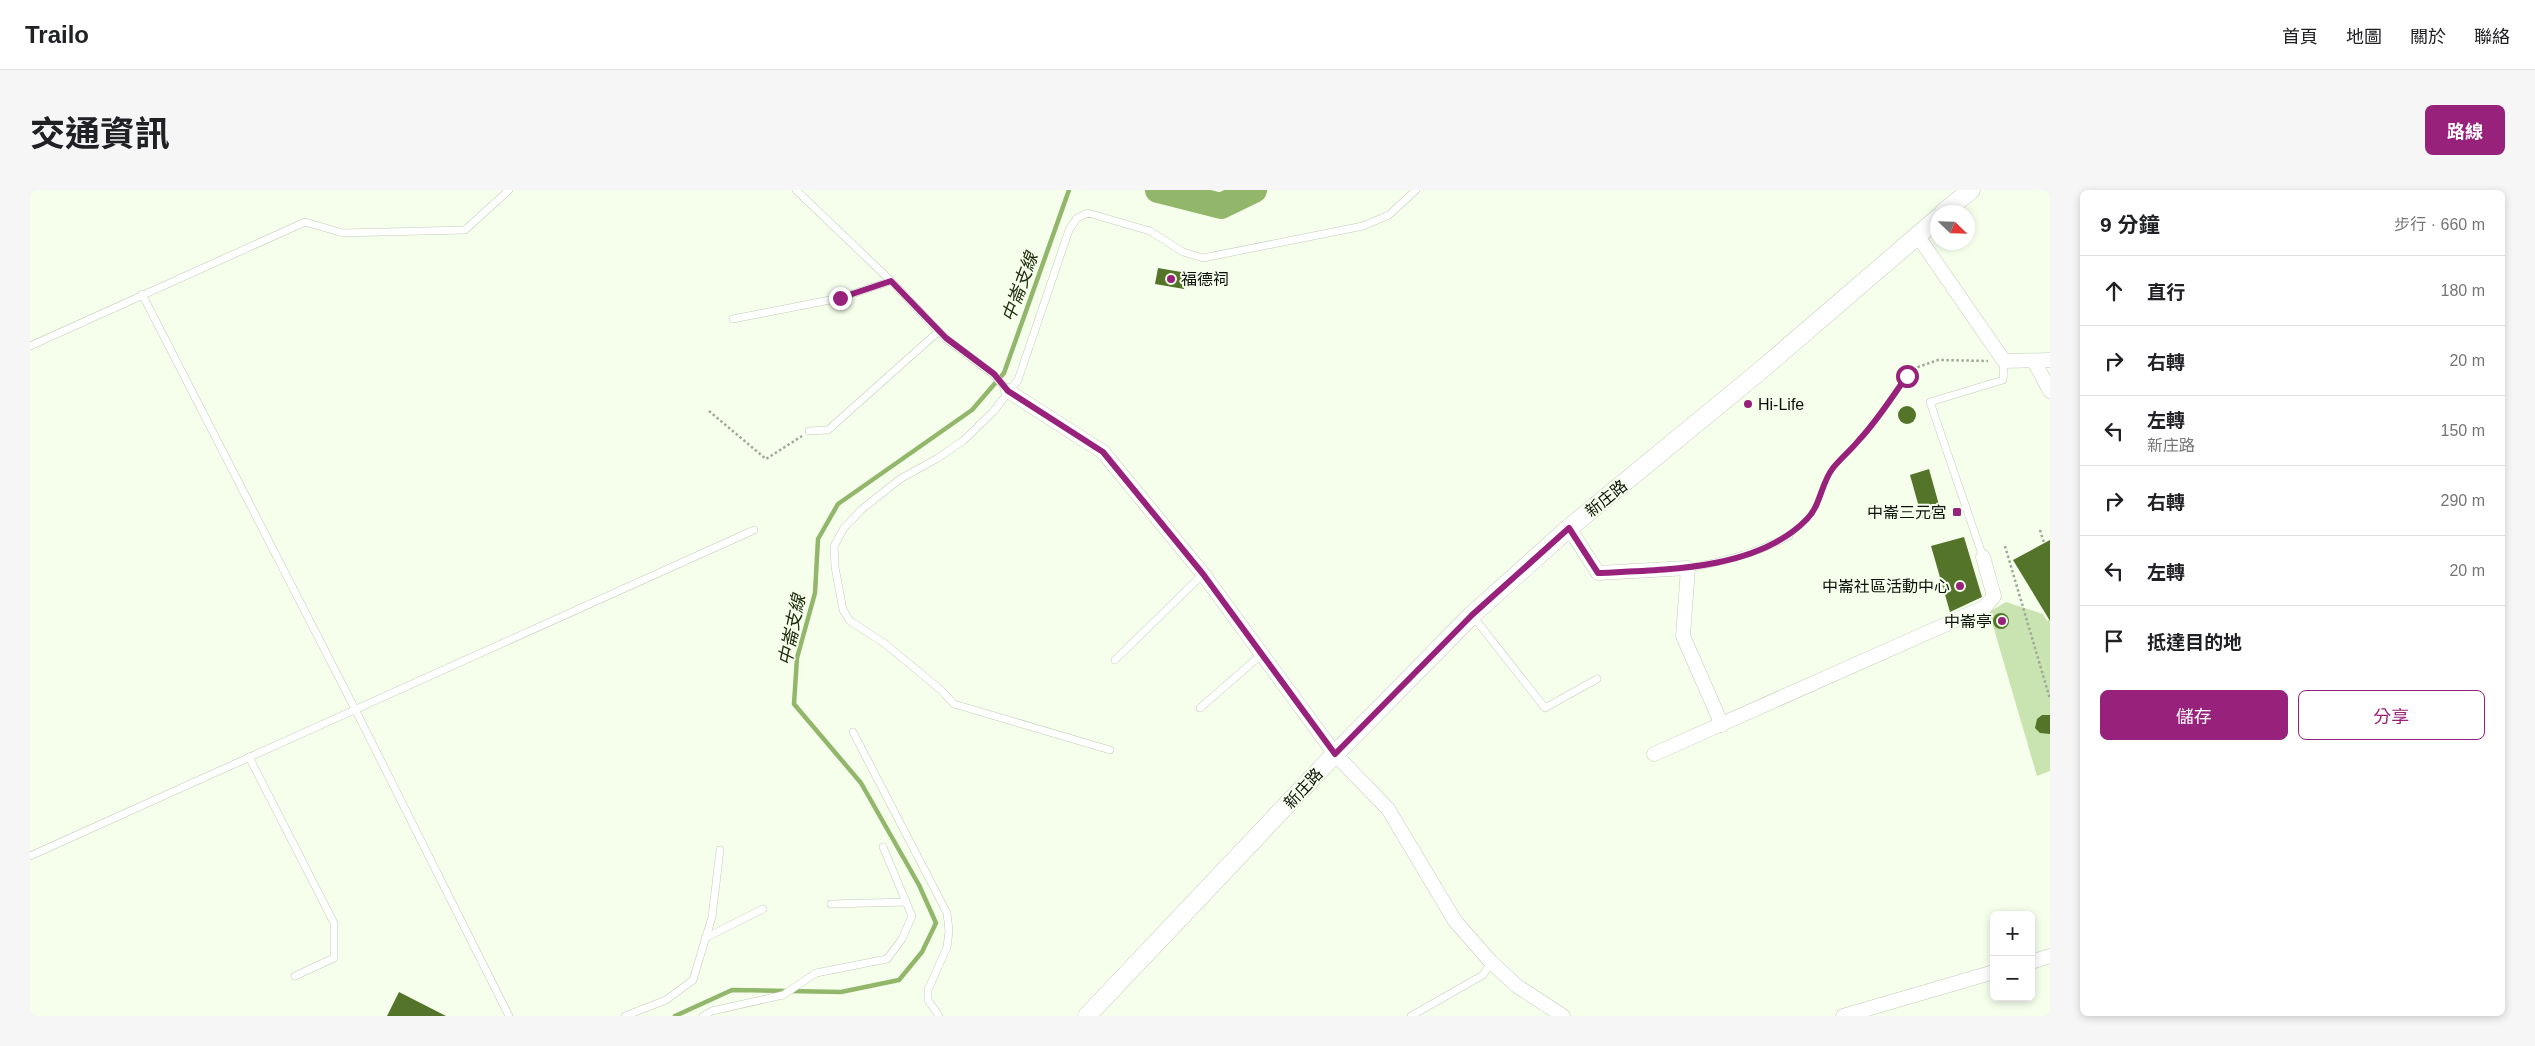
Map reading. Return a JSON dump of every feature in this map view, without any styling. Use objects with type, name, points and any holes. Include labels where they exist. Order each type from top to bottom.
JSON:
[{"type":"street","points":[[1953,205],[1971,190]]},
{"type":"street","name":"新庄路","points":[[1087,1016],[1335,754],[1472,615],[1569,528],[1760,371],[1930,224]]},
{"type":"street","points":[[1917,235],[2004,362],[2050,360]]},
{"type":"street","points":[[2034,361],[2050,391]]},
{"type":"street","points":[[1008,391],[1103,452],[1203,574],[1335,754],[1388,810],[1456,921],[1491,962],[1517,986],[1563,1016]]},
{"type":"street","points":[[1569,528],[1598,573],[1688,568],[1683,636],[1722,725]]},
{"type":"street","points":[[1654,754],[1985,607],[1994,596],[1983,557]]},
{"type":"street","points":[[2035,961],[2050,956]]},
{"type":"street","points":[[1843,1016],[1990,973]]},
{"type":"lane","points":[[30,346],[304,222],[343,233],[465,230],[509,190]]},
{"type":"lane","points":[[796,190],[891,281],[939,331],[994,374],[1008,391]]},
{"type":"lane","points":[[1110,750],[954,704],[941,690],[884,644],[850,621],[843,610],[835,567],[834,546],[844,528],[861,510],[900,480],[964,440],[993,412],[1018,380],[1069,230],[1076,218],[1088,213],[1150,231],[1183,252],[1203,258],[1363,226],[1389,215],[1416,190]]},
{"type":"lane","points":[[733,319],[840,298],[891,281]]},
{"type":"lane","points":[[142,294],[355,709],[509,1016]]},
{"type":"lane","points":[[809,431],[828,430],[939,331]]},
{"type":"lane","points":[[1983,557],[1930,402],[2003,380],[2004,362]]},
{"type":"lane","points":[[30,856],[754,530]]},
{"type":"lane","points":[[1688,568],[1713,564],[1773,545],[1789,536]]},
{"type":"lane","points":[[1114,660],[1203,574]]},
{"type":"lane","points":[[1472,615],[1545,708],[1596,679]]},
{"type":"lane","points":[[1200,708],[1262,654]]},
{"type":"lane","points":[[853,732],[947,913],[949,931],[947,947],[928,990],[928,1000],[939,1016]]},
{"type":"lane","points":[[248,757],[334,923],[334,958],[295,976]]},
{"type":"lane","points":[[702,1016],[712,1011],[783,995],[816,973],[887,959],[902,939],[912,916],[883,847]]},
{"type":"lane","points":[[625,1016],[666,1000],[693,980],[712,917],[720,850]]},
{"type":"lane","points":[[831,904],[906,902]]},
{"type":"lane","points":[[705,938],[763,909]]},
{"type":"lane","points":[[1411,1016],[1483,976],[1491,962]]},
{"type":"path","points":[[1789,536],[1816,507],[1832,470],[1861,439],[1907,376],[1918,367],[1938,360],[2004,362]]},
{"type":"path","points":[[709,411],[766,459],[809,431]]},
{"type":"path","points":[[2040,530],[2044,543]]},
{"type":"path","points":[[2005,546],[2050,699]]},
{"type":"green space","points":[[2006,602],[2043,614],[2047,621],[2050,619],[2050,771],[2037,776],[1989,612]]},
{"type":"building","name":"福德祠","points":[[1158,268],[1187,273],[1184,289],[1155,284]]},
{"type":"building","points":[[1907,406],[1913,409],[1916,415],[1913,421],[1907,424],[1901,421],[1898,415],[1901,409]]},
{"type":"building","points":[[1929,469],[1941,512],[1922,518],[1910,475]]},
{"type":"building","name":"中崙社區活動中心","points":[[1964,537],[1982,597],[1950,612],[1931,546]]},
{"type":"building","points":[[2050,540],[2050,621],[2013,560]]},
{"type":"building","name":"中崙亭","points":[[2001,613],[2007,615],[2009,621],[2007,627],[2001,629],[1995,627],[1993,621],[1995,615]]},
{"type":"building","points":[[2042,715],[2050,715],[2050,734],[2040,733],[2035,728],[2037,719]]},
{"type":"building","points":[[399,992],[446,1016],[387,1016]]},
{"type":"waterway","name":"中崙支線","points":[[675,1016],[732,990],[841,992],[899,980],[922,952],[936,923],[919,885],[861,783],[794,704],[797,658],[815,593],[818,539],[838,504],[972,410],[1004,373],[1069,190]]},
{"type":"waterway","points":[[1158,190],[1221,206],[1254,190]]},
{"type":"place","name":"福德祠","points":[[1171,279]]},
{"type":"place","name":"Hi-Life","points":[[1748,404]]},
{"type":"place","name":"中崙三元宮","points":[[1957,512]]},
{"type":"place","name":"中崙社區活動中心","points":[[1960,586]]},
{"type":"place","name":"中崙亭","points":[[2002,621]]},
{"type":"route","points":[[840,298],[891,281],[946,338],[994,374],[1008,391],[1103,452],[1203,574],[1335,754],[1472,615],[1569,528],[1598,573],[1688,568],[1713,564],[1773,545],[1789,536],[1809,517],[1816,507],[1832,470],[1861,439],[1907,376]]}]
